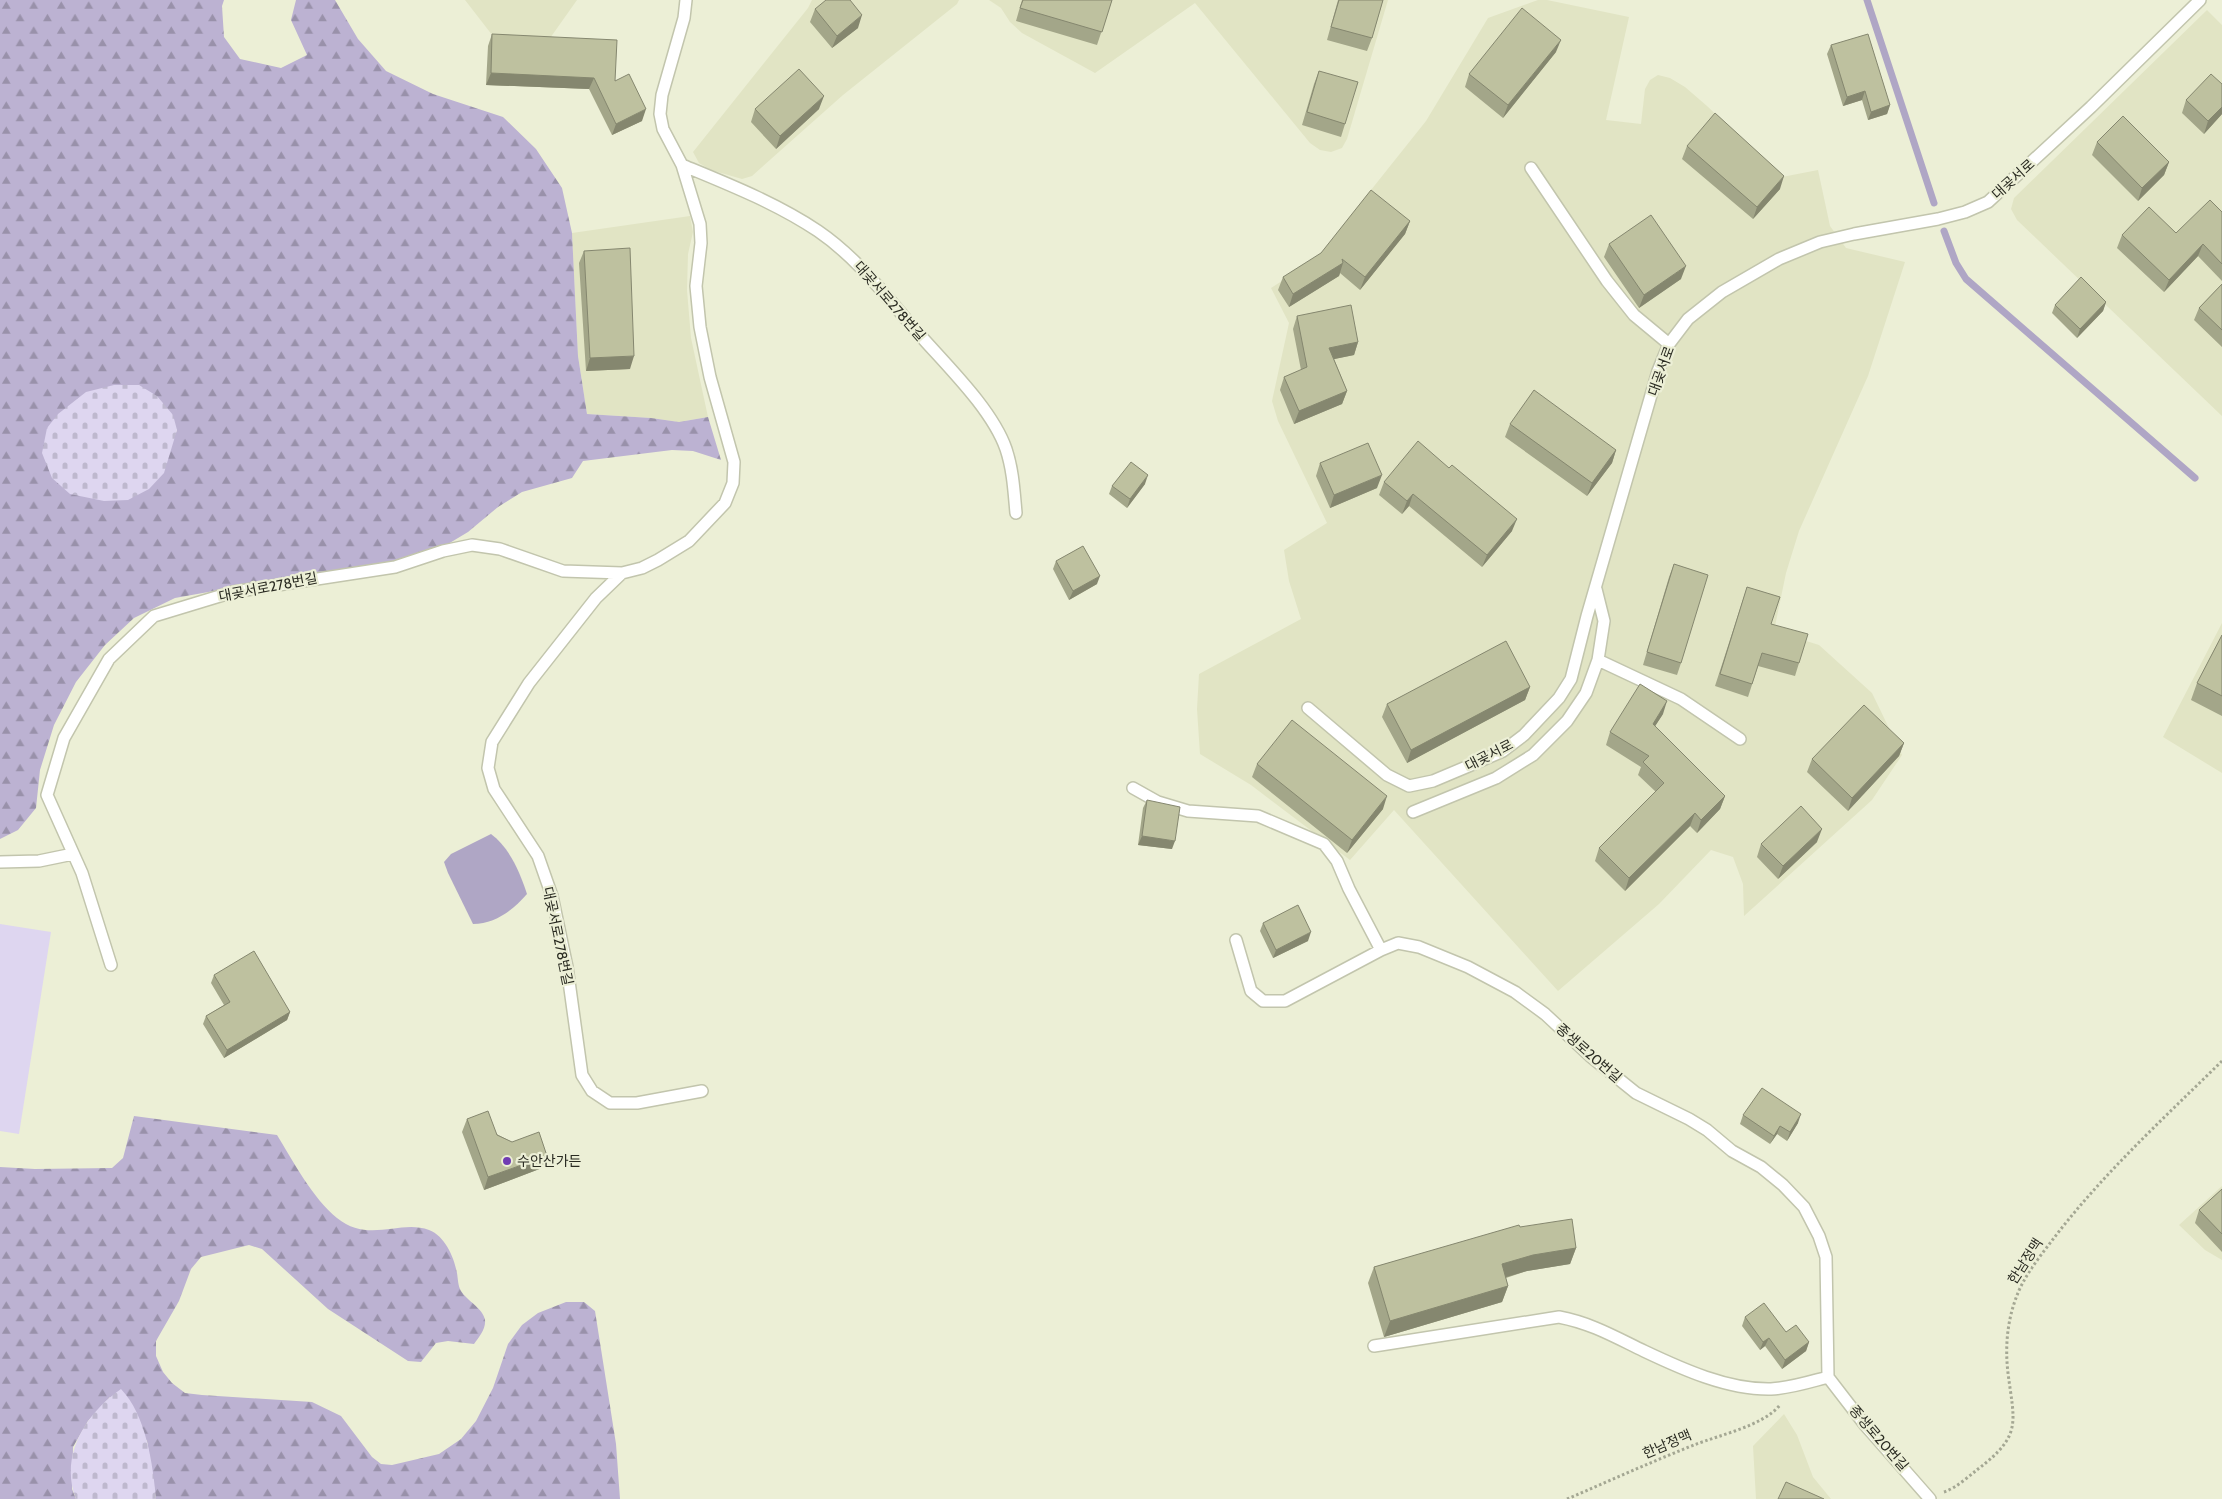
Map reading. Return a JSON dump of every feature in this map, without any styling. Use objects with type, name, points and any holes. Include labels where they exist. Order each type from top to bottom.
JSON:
[{"type":"lane","name":"대곶서로278번길","points":[[111,966],[82,873],[47,795],[64,738],[109,659],[154,616],[232,592],[395,566],[443,551],[472,545],[500,550],[563,570],[622,573],[650,564],[689,541],[725,503],[732,484],[734,462],[710,377],[697,307],[696,286],[701,243],[700,224],[682,165],[662,129],[660,114],[662,95],[684,18],[686,0]]},
{"type":"lane","name":"대곶서로","points":[[1308,708],[1386,776],[1409,786],[1432,781],[1471,765],[1503,750],[1524,735],[1559,698],[1571,679],[1595,588],[1658,372],[1669,344],[1688,319],[1715,297],[1779,259],[1820,242],[1938,219],[1965,212],[1988,202],[2091,107],[2200,0]]},
{"type":"lane","name":"대곶서로278번길","points":[[682,165],[751,194],[818,231],[852,257],[970,392],[989,420],[1005,448],[1014,480],[1016,513]]},
{"type":"lane","points":[[1531,168],[1607,281],[1634,315],[1669,344]]},
{"type":"lane","name":"대곶서로278번길","points":[[622,573],[596,598],[529,683],[492,742],[488,768],[494,789],[538,856],[552,896],[566,967],[582,1075],[592,1091],[610,1103],[638,1103],[702,1091]]},
{"type":"lane","points":[[1413,812],[1496,778],[1532,755],[1567,721],[1586,693],[1598,660],[1604,621],[1595,588]]},
{"type":"lane","points":[[1598,660],[1681,699],[1740,739]]},
{"type":"lane","points":[[1133,788],[1158,802],[1188,812],[1258,816],[1324,844],[1337,861],[1348,888],[1381,950]]},
{"type":"lane","points":[[0,862],[39,861],[73,854]]},
{"type":"lane","name":"종생로20번길","points":[[1236,940],[1252,991],[1263,1001],[1285,1000],[1398,943],[1418,947],[1468,967],[1515,992],[1545,1014],[1590,1056],[1636,1092],[1689,1119],[1732,1151],[1761,1166],[1804,1207],[1819,1236],[1826,1257],[1828,1377],[1865,1425],[1930,1498]]},
{"type":"lane","points":[[1374,1346],[1559,1317],[1582,1322],[1647,1352],[1709,1377],[1745,1388],[1772,1389],[1828,1377]]},
{"type":"path","name":"한남정맥","points":[[1930,1498],[1949,1490],[1972,1474],[1994,1457],[2008,1438],[2014,1422],[2014,1401],[2007,1352],[2010,1317],[2016,1296],[2031,1270],[2085,1198],[2103,1178],[2222,1062]]},
{"type":"path","name":"한남정맥","points":[[1567,1499],[1720,1434],[1763,1419],[1774,1412],[1792,1386]]},
{"type":"shaded area","points":[[465,0],[577,0],[548,41],[496,40]]},
{"type":"shaded area","points":[[812,0],[959,0],[957,4],[843,95],[752,176],[742,179],[711,170],[699,163],[693,152],[808,8]]},
{"type":"shaded area","points":[[989,0],[1388,0],[1347,139],[1342,148],[1331,152],[1320,150],[1310,143],[1195,3],[1095,73],[1022,33],[1010,22],[1001,8]]},
{"type":"shaded area","points":[[1538,0],[1547,0],[1629,17],[1606,120],[1641,124],[1645,89],[1650,80],[1658,75],[1670,78],[1685,87],[1707,106],[1782,177],[1818,170],[1830,226],[1846,248],[1905,262],[1868,376],[1799,531],[1786,573],[1774,631],[1819,645],[1872,693],[1902,755],[1872,800],[1744,916],[1743,884],[1733,857],[1711,850],[1659,904],[1558,991],[1394,810],[1350,860],[1251,785],[1200,754],[1197,709],[1199,674],[1301,619],[1289,581],[1284,550],[1327,523],[1278,421],[1272,401],[1289,323],[1271,288],[1316,259],[1426,121],[1488,18]]},
{"type":"shaded area","points":[[2207,10],[2222,25],[2222,416],[2017,220],[2011,209],[2014,198]]},
{"type":"shaded area","points":[[690,216],[693,232],[688,254],[687,290],[691,338],[708,417],[679,422],[651,418],[587,414],[578,356],[572,233]]},
{"type":"shaded area","points":[[2222,623],[2222,773],[2163,737]]},
{"type":"shaded area","points":[[491,834],[504,846],[518,869],[527,894],[516,905],[496,919],[473,924],[444,862],[451,854]]},
{"type":"shaded area","points":[[2222,1186],[2222,1260],[2205,1250],[2179,1225]]},
{"type":"shaded area","points":[[1784,1414],[1797,1435],[1813,1477],[1831,1499],[1756,1499],[1753,1446]]},
{"type":"green space","points":[[0,0],[224,0],[222,6],[224,37],[240,59],[281,68],[307,55],[291,20],[296,0],[335,0],[358,39],[386,71],[433,94],[503,117],[536,149],[562,188],[572,233],[578,356],[587,414],[651,418],[679,422],[708,417],[721,460],[693,451],[672,450],[583,461],[572,478],[522,492],[498,507],[468,532],[438,550],[406,564],[225,589],[175,598],[134,618],[105,645],[76,682],[54,725],[40,770],[36,808],[18,830],[0,839]],"holes":[[[139,385],[177,430],[170,447]]]},
{"type":"green space","points":[[114,385],[139,385],[157,396],[173,415],[177,430],[164,473],[149,489],[128,500],[104,501],[70,494],[52,478],[42,453],[47,428],[58,414],[86,392]]},
{"type":"green space","points":[[0,924],[51,932],[19,1134],[0,1131]]},
{"type":"green space","points":[[134,1116],[277,1135],[320,1201],[337,1218],[349,1226],[373,1230],[418,1227],[429,1230],[440,1237],[454,1260],[461,1291],[478,1308],[485,1320],[483,1330],[474,1344],[448,1341],[436,1343],[421,1362],[408,1361],[328,1309],[262,1249],[249,1245],[201,1257],[191,1269],[179,1301],[156,1341],[156,1356],[163,1372],[172,1383],[185,1393],[312,1402],[341,1416],[372,1457],[381,1464],[392,1465],[439,1454],[461,1439],[476,1421],[493,1388],[508,1344],[522,1325],[538,1313],[566,1302],[584,1302],[595,1311],[616,1444],[620,1499],[156,1499],[147,1441],[110,1397],[88,1421],[73,1447],[72,1489],[76,1499],[0,1499],[0,1167],[35,1169],[112,1168],[123,1158]]},
{"type":"green space","points":[[121,1389],[137,1412],[147,1441],[156,1499],[76,1499],[71,1467],[79,1437],[97,1410]]},
{"type":"building","points":[[826,0],[850,0],[862,15],[837,36],[815,9]]},
{"type":"building","points":[[1023,0],[1112,0],[1102,32],[1020,8]]},
{"type":"building","points":[[1339,0],[1383,0],[1372,38],[1331,27]]},
{"type":"building","points":[[1522,8],[1561,40],[1508,105],[1469,74]]},
{"type":"building","points":[[492,34],[617,40],[615,81],[629,74],[646,109],[616,124],[594,78],[491,73]]},
{"type":"building","points":[[1868,34],[1890,105],[1871,112],[1865,91],[1847,97],[1831,45]]},
{"type":"building","points":[[799,69],[824,96],[780,136],[755,109]]},
{"type":"building","points":[[1319,71],[1358,82],[1345,124],[1307,112]]},
{"type":"building","points":[[2211,74],[2222,84],[2222,107],[2208,121],[2186,100]]},
{"type":"building","points":[[1715,113],[1784,176],[1757,207],[1687,146]]},
{"type":"building","points":[[2123,116],[2169,162],[2142,188],[2097,142]]},
{"type":"building","points":[[1371,190],[1410,221],[1365,277],[1342,259],[1343,263],[1293,294],[1283,277],[1321,253]]},
{"type":"building","points":[[2210,200],[2222,212],[2222,264],[2203,244],[2169,280],[2122,235],[2149,207],[2176,233]]},
{"type":"building","points":[[1651,215],[1686,266],[1644,295],[1609,244]]},
{"type":"building","points":[[630,248],[634,356],[590,358],[584,251]]},
{"type":"building","points":[[2081,277],[2106,302],[2080,329],[2055,305]]},
{"type":"building","points":[[2222,284],[2222,330],[2199,308]]},
{"type":"building","points":[[1351,305],[1358,342],[1329,348],[1347,391],[1299,411],[1284,377],[1307,367],[1297,316]]},
{"type":"building","points":[[1534,390],[1616,450],[1592,483],[1510,424]]},
{"type":"building","points":[[1418,441],[1449,468],[1452,465],[1517,519],[1487,555],[1413,494],[1407,501],[1384,482]]},
{"type":"building","points":[[1368,443],[1382,475],[1334,495],[1320,463]]},
{"type":"building","points":[[1131,462],[1148,475],[1130,499],[1112,486]]},
{"type":"building","points":[[1083,546],[1100,576],[1073,591],[1056,561]]},
{"type":"building","points":[[1674,564],[1708,575],[1681,663],[1647,652]]},
{"type":"building","points":[[1747,587],[1780,597],[1771,624],[1808,634],[1799,663],[1762,653],[1752,684],[1720,674]]},
{"type":"building","points":[[2222,635],[2222,696],[2197,683]]},
{"type":"building","points":[[1506,641],[1530,687],[1411,750],[1387,704]]},
{"type":"building","points":[[1640,684],[1667,701],[1653,724],[1725,796],[1701,820],[1695,813],[1629,878],[1599,848],[1664,783],[1643,762],[1649,756],[1610,732]]},
{"type":"building","points":[[1864,705],[1904,743],[1852,798],[1812,759]]},
{"type":"building","points":[[1292,720],[1387,796],[1352,840],[1257,764]]},
{"type":"building","points":[[1147,800],[1180,807],[1175,841],[1142,836]]},
{"type":"building","points":[[1801,806],[1822,829],[1783,866],[1761,844]]},
{"type":"building","points":[[1298,905],[1311,932],[1276,950],[1263,923]]},
{"type":"building","points":[[254,951],[290,1012],[227,1050],[206,1016],[230,1002],[214,975]]},
{"type":"building","points":[[1762,1088],[1801,1114],[1790,1132],[1780,1126],[1774,1136],[1743,1115]]},
{"type":"building","points":[[488,1111],[497,1135],[512,1142],[539,1132],[547,1156],[488,1177],[467,1119]]},
{"type":"building","points":[[2222,1189],[2222,1234],[2199,1210]]},
{"type":"building","points":[[1572,1219],[1576,1248],[1533,1255],[1502,1264],[1508,1286],[1390,1321],[1374,1267],[1519,1225],[1520,1227]]},
{"type":"building","points":[[1764,1303],[1786,1332],[1796,1325],[1809,1342],[1785,1360],[1769,1338],[1763,1342],[1745,1317]]},
{"type":"building","points":[[1786,1482],[1824,1499],[1778,1499]]},
{"type":"waterway","points":[[1867,0],[1934,203]]},
{"type":"waterway","points":[[1944,231],[1956,263],[1966,279],[2195,478]]},
{"type":"place","name":"수안산가든","points":[[507,1161]]}]
